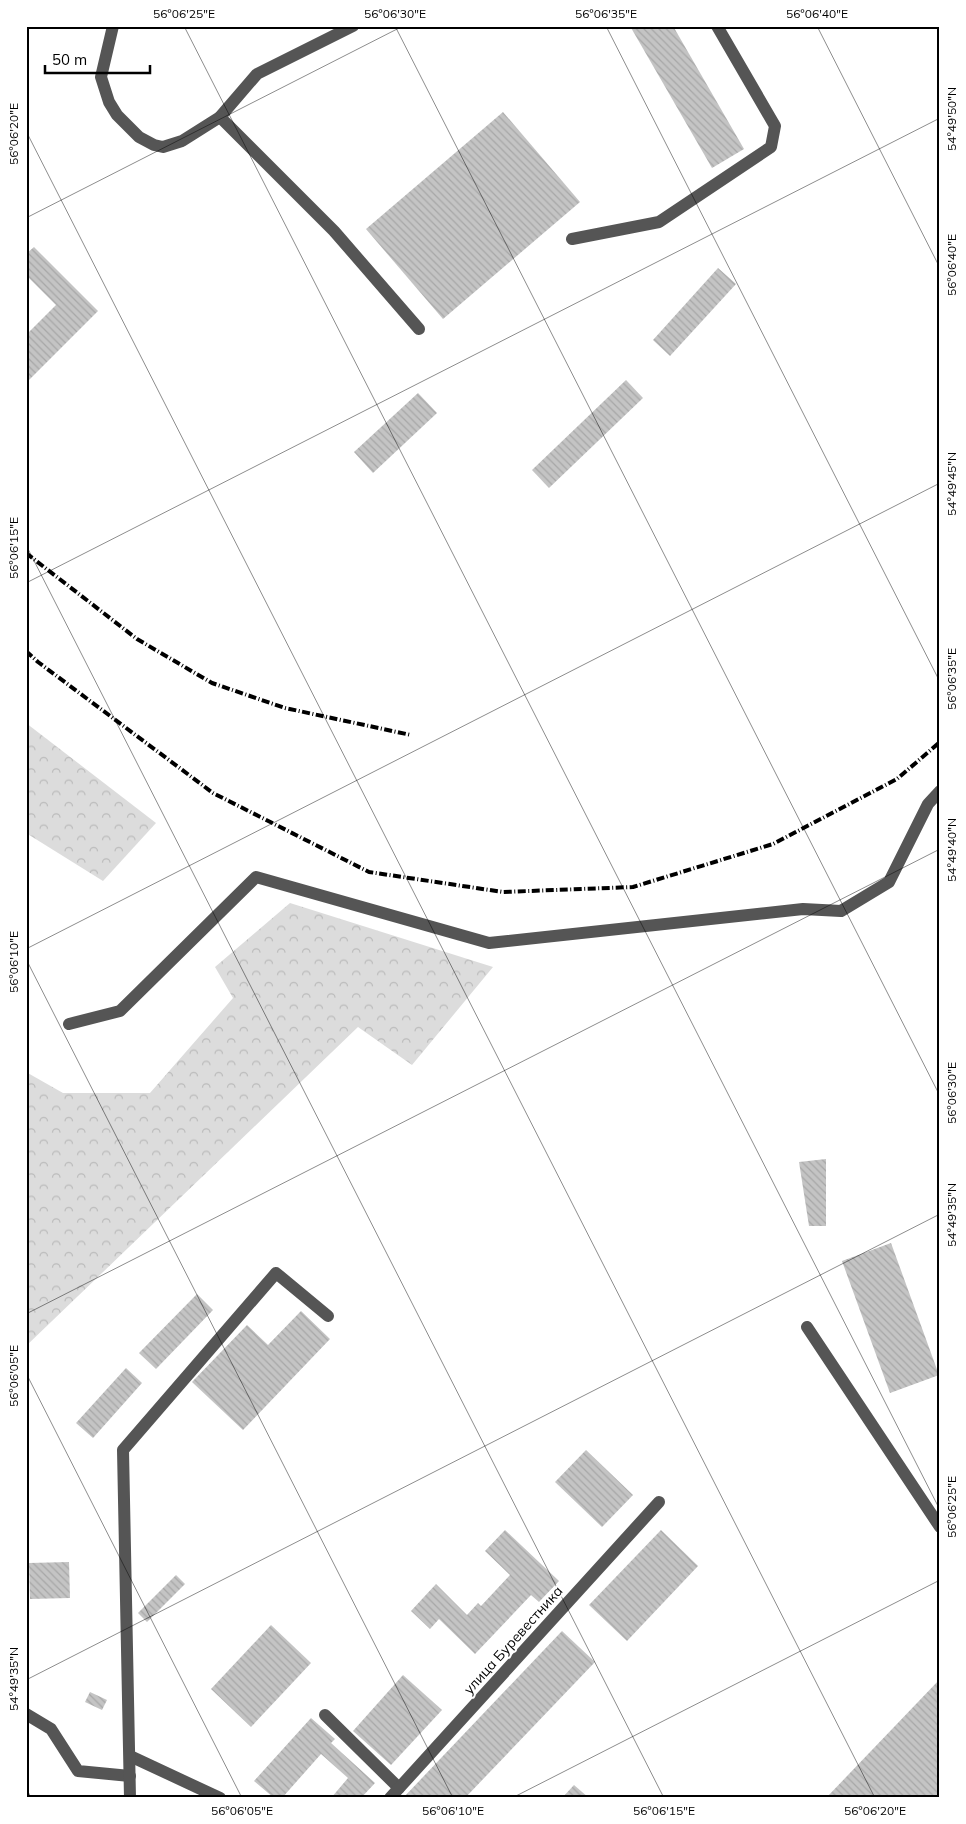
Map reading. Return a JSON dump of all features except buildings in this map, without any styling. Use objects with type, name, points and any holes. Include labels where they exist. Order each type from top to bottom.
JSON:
[{"type":"street","points":[[113,26],[101,77],[109,102],[117,115],[139,137],[154,145],[163,147],[182,141],[220,117],[257,74],[353,26]]},
{"type":"street","points":[[572,238],[659,222],[771,147],[775,126],[717,26]]},
{"type":"street","points":[[220,117],[334,231],[419,329]]},
{"type":"street","points":[[69,1024],[120,1010],[256,876],[489,943],[803,909],[841,911],[889,882],[928,804],[940,790]]},
{"type":"street","points":[[130,1798],[123,1450],[276,1273],[328,1316]]},
{"type":"street","points":[[808,1327],[940,1527]]},
{"type":"street","name":"улица Буревестника","points":[[390,1798],[659,1502]]},
{"type":"street","points":[[26,1714],[51,1729],[78,1771],[130,1776]]},
{"type":"street","points":[[325,1715],[399,1788]]},
{"type":"street","points":[[130,1756],[220,1798]]},
{"type":"green space","points":[[26,723],[156,823],[103,881],[26,833]]},
{"type":"green space","points":[[290,903],[493,967],[412,1065],[358,1027],[26,1346],[26,1072],[63,1093],[150,1093],[233,998],[215,967]]},
{"type":"railway","points":[[26,553],[137,639],[212,683],[285,708],[411,735]]},
{"type":"railway","points":[[26,651],[38,662],[213,793],[369,872],[503,892],[633,887],[773,844],[897,779],[940,742]]}]
